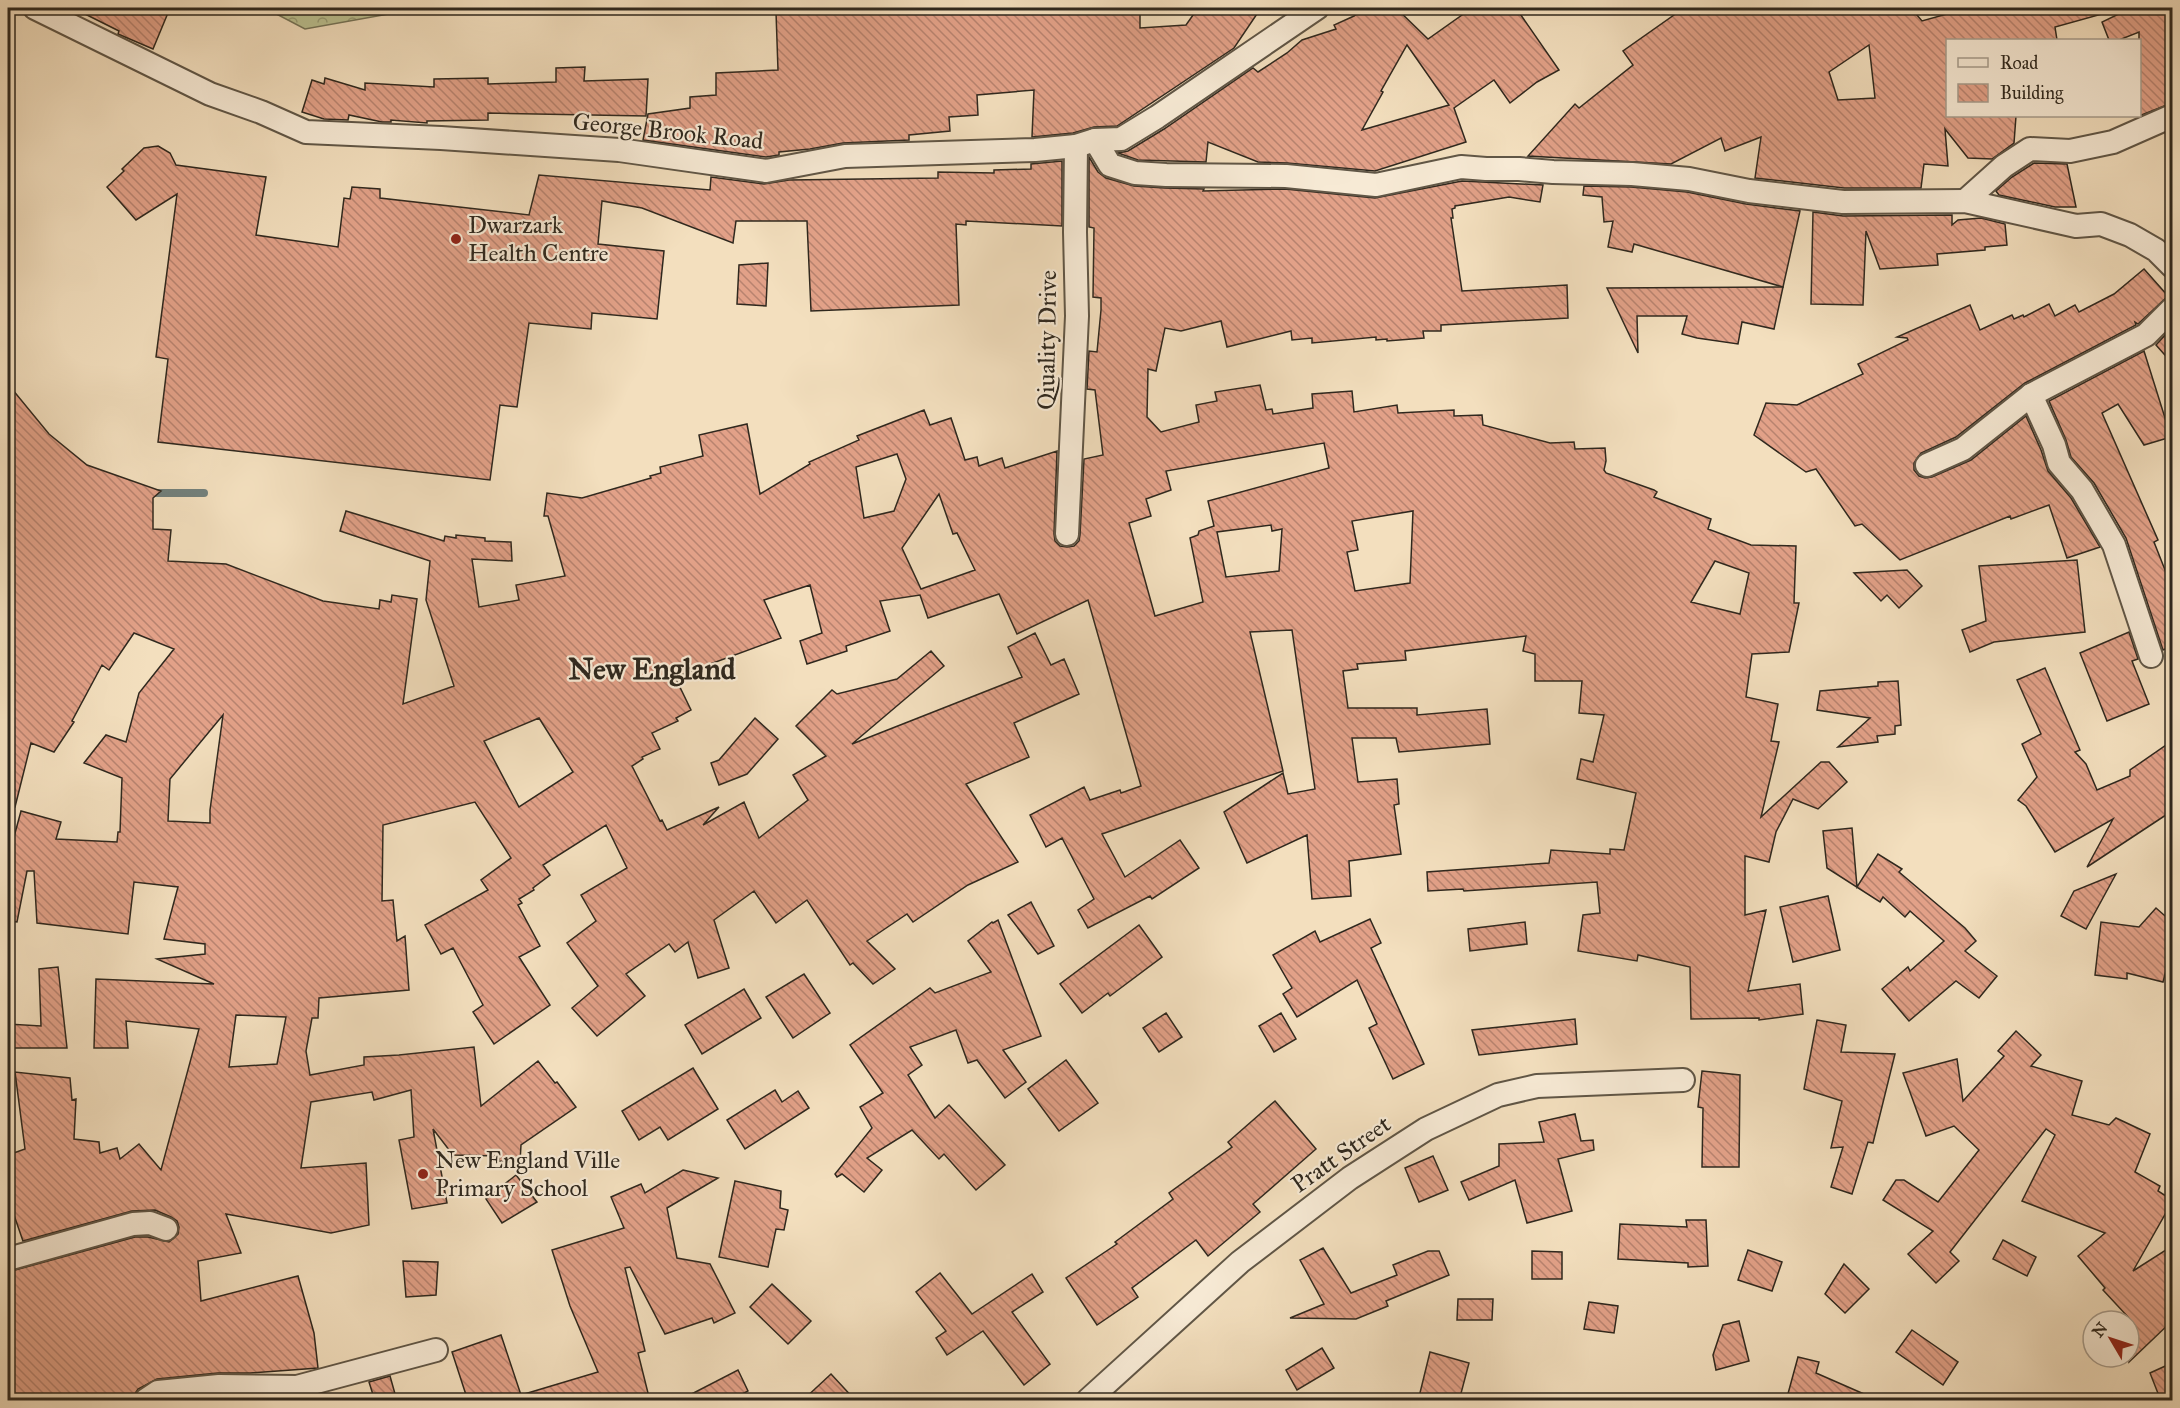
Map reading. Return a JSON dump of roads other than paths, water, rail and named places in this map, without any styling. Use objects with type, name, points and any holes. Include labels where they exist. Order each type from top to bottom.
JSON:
[{"type":"street","name":"George Brook Road","points":[[35,8],[210,94],[261,112],[306,132],[619,150],[766,171],[845,156],[1035,150],[1121,139],[1157,117],[1308,10]]},
{"type":"street","points":[[1965,201],[2004,166],[2030,149],[2070,151],[2113,142],[2172,116]]},
{"type":"street","points":[[1086,143],[1110,165],[1145,174],[1286,176],[1376,185],[1461,166],[1689,179],[1749,191],[1843,202],[1965,201],[2076,226],[2101,225],[2139,240],[2156,250],[2172,266]]},
{"type":"street","name":"Qiuality Drive","points":[[1067,534],[1070,515],[1077,316],[1075,232],[1086,143]]},
{"type":"street","points":[[1927,465],[1963,448],[2031,395],[2146,335],[2172,309]]},
{"type":"street","points":[[2031,395],[2054,445],[2059,463],[2082,490],[2114,545],[2151,656]]},
{"type":"street","name":"Pratt Street","points":[[1088,1401],[1240,1262],[1350,1178],[1426,1129],[1498,1095],[1537,1086],[1683,1080]]},
{"type":"street","points":[[8,1259],[133,1224],[150,1223],[166,1229]]},
{"type":"street","points":[[146,1401],[158,1392],[219,1386],[297,1387],[436,1350]]},
{"type":"waterway","points":[[148,493],[204,493]]},
{"type":"place","name":"Dwarzark Health Centre","points":[[456,239]]},
{"type":"place","name":"New England Ville Primary School","points":[[423,1174]]},
{"type":"district","name":"New England","points":[[652,669]]}]
